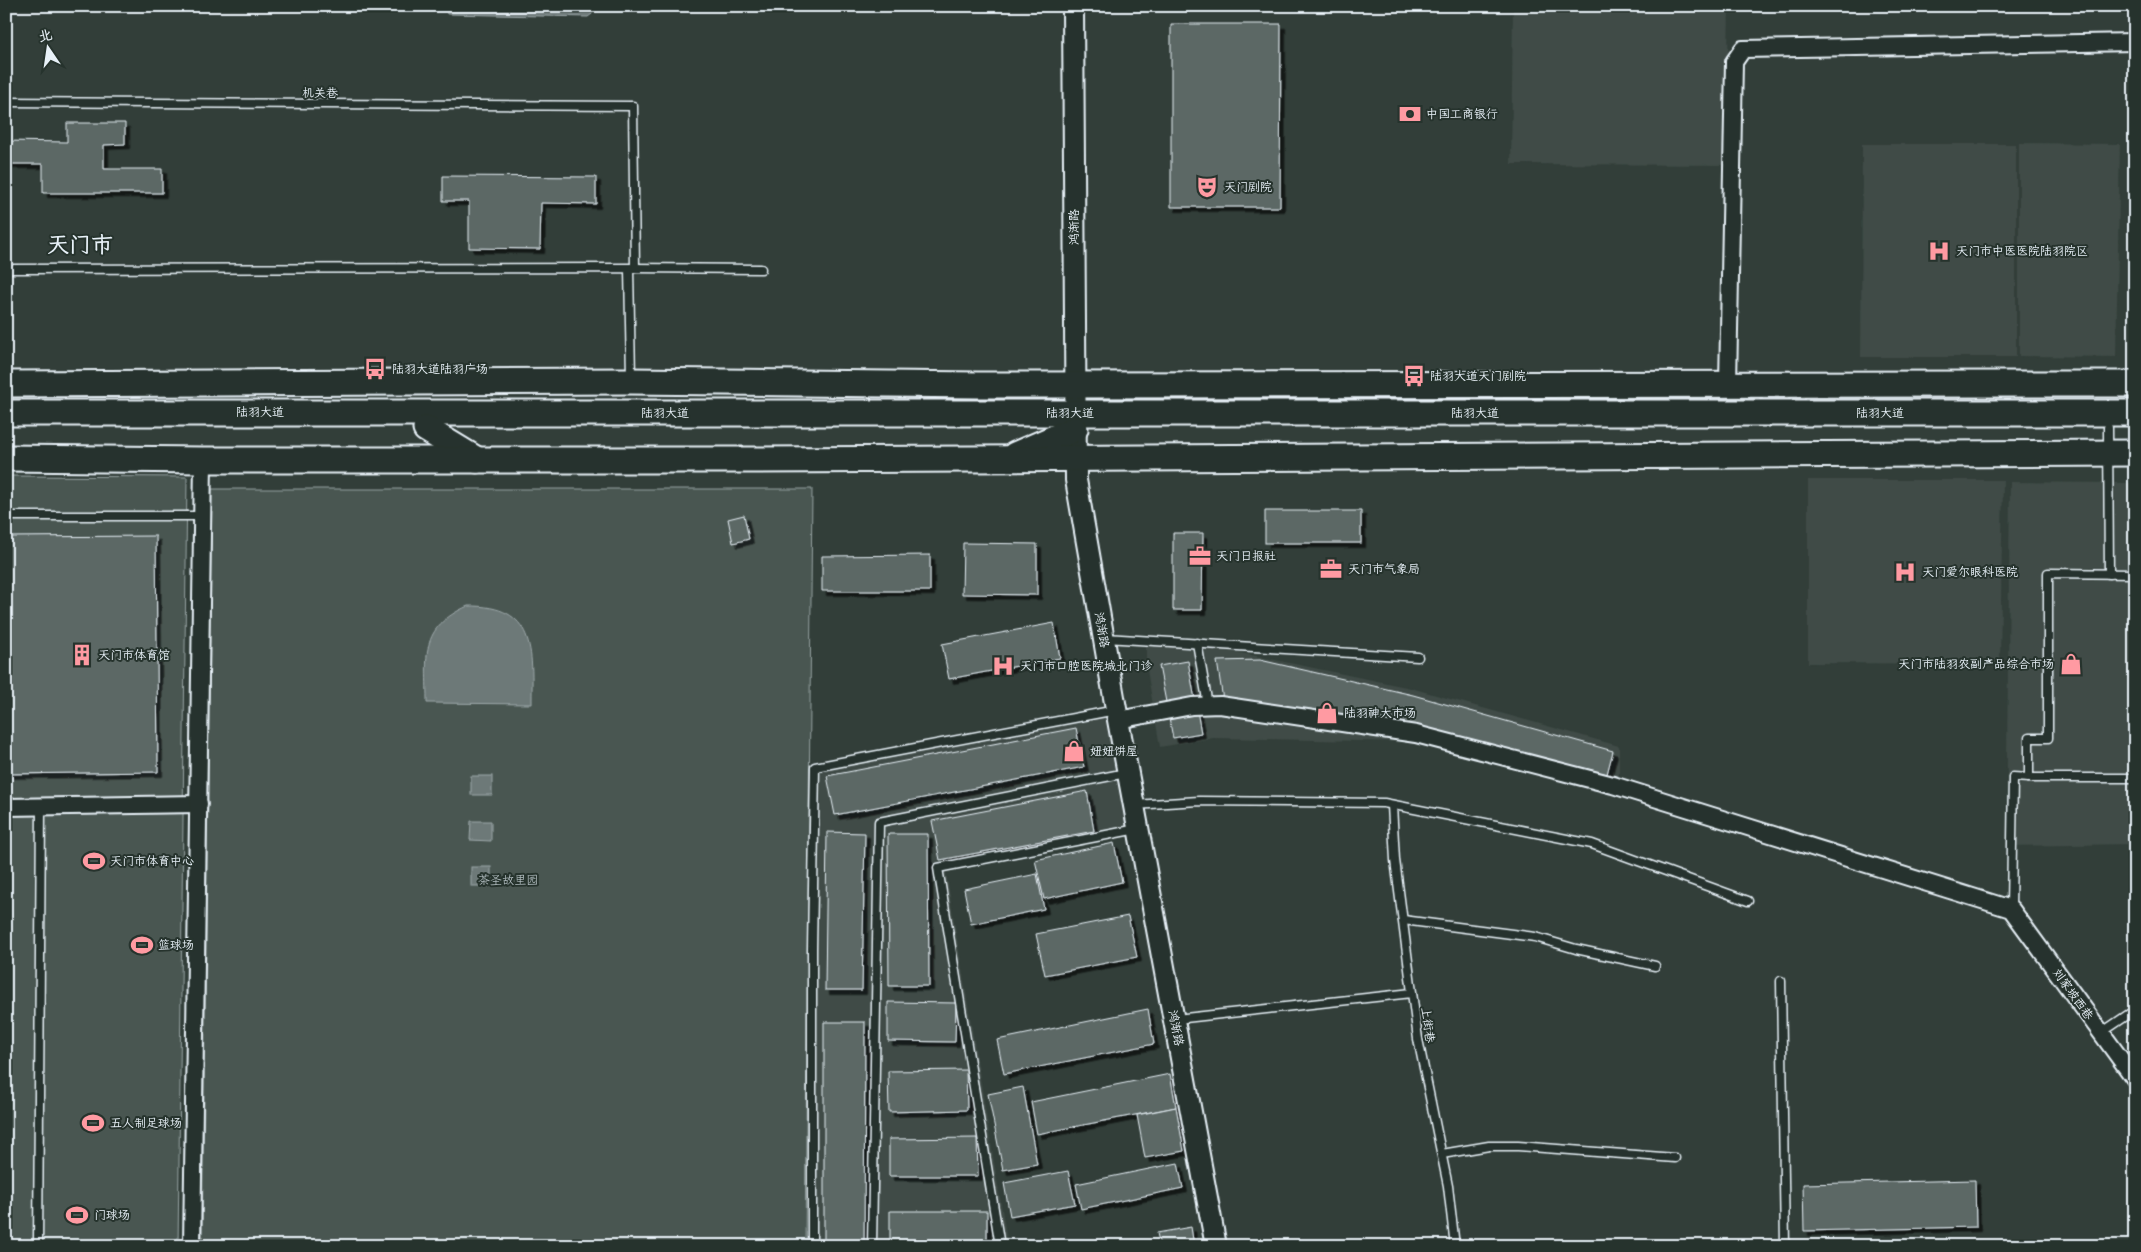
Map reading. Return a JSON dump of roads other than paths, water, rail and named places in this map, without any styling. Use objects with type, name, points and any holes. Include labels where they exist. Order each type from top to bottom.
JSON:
[{"type":"main road","points":[[6,384],[631,381],[978,385],[2135,384]]},
{"type":"main road","points":[[235,412],[325,382]]},
{"type":"main road","points":[[978,385],[1075,421]]},
{"type":"main road","name":"陆羽大道","points":[[6,413],[235,412],[1075,421],[2135,428]]},
{"type":"main road","name":"陆羽大道","points":[[6,429],[426,429],[1075,421],[2135,413]]},
{"type":"main road","points":[[1006,459],[1075,421]]},
{"type":"main road","points":[[426,429],[478,460]]},
{"type":"main road","points":[[6,458],[203,460],[1076,459],[2135,453]]},
{"type":"street","name":"鸿渐路","points":[[1073,6],[1074,385],[1079,501],[1216,1246]]},
{"type":"street","points":[[1728,384],[1734,62],[1743,49],[2135,42]]},
{"type":"street","points":[[192,1246],[203,460]]},
{"type":"street","points":[[1117,715],[1208,705],[1435,739],[1613,785],[2010,909]]},
{"type":"street","points":[[6,806],[199,804]]},
{"type":"street","name":"刘家坡西巷","points":[[2010,909],[2135,1079]]},
{"type":"lane","name":"机关巷","points":[[6,102],[633,106],[632,268]]},
{"type":"lane","points":[[6,268],[761,269]]},
{"type":"lane","points":[[631,381],[632,268]]},
{"type":"lane","points":[[2108,428],[2110,574]]},
{"type":"lane","points":[[6,516],[203,516]]},
{"type":"lane","points":[[2029,778],[2029,738],[2048,738],[2048,573],[2135,574]]},
{"type":"lane","points":[[1103,638],[1418,657]]},
{"type":"lane","points":[[1196,643],[1208,705]]},
{"type":"lane","points":[[812,1246],[812,969],[815,767],[1117,715]]},
{"type":"lane","points":[[872,1246],[879,822],[1128,772]]},
{"type":"lane","points":[[2010,909],[2012,777],[2135,778]]},
{"type":"lane","points":[[1134,805],[1199,801],[1392,805],[1592,844],[1748,901]]},
{"type":"lane","name":"上街巷","points":[[1392,805],[1395,860],[1418,1039],[1448,1186],[1455,1246]]},
{"type":"lane","points":[[38,1246],[41,806]]},
{"type":"lane","points":[[1000,1246],[938,868],[1138,828]]},
{"type":"lane","points":[[1403,920],[1535,937],[1576,949],[1655,966]]},
{"type":"lane","points":[[1781,981],[1785,1246]]},
{"type":"lane","points":[[1174,1020],[1412,993]]},
{"type":"lane","points":[[2101,1033],[2135,1010]]},
{"type":"lane","points":[[1442,1154],[1489,1146],[1518,1146],[1675,1158]]},
{"type":"place","name":"中国工商银行","points":[[1410,114]]},
{"type":"place","name":"天门剧院","points":[[1207,187]]},
{"type":"place","name":"天门市中医医院陆羽院区","points":[[1939,251]]},
{"type":"place","name":"陆羽大道陆羽广场","points":[[375,369]]},
{"type":"place","name":"陆羽大道天门剧院","points":[[1414,376]]},
{"type":"place","name":"天门日报社","points":[[1200,556]]},
{"type":"place","name":"天门市气象局","points":[[1331,569]]},
{"type":"place","name":"天门爱尔眼科医院","points":[[1905,572]]},
{"type":"place","name":"天门市体育馆","points":[[82,655]]},
{"type":"place","name":"天门市陆羽农副产品综合市场","points":[[2071,664]]},
{"type":"place","name":"天门市口腔医院城北门诊","points":[[1003,666]]},
{"type":"place","name":"陆羽神大市场","points":[[1327,713]]},
{"type":"place","name":"妞妞饼屋","points":[[1074,751]]},
{"type":"place","name":"天门市体育中心","points":[[94,861]]},
{"type":"place","name":"篮球场","points":[[142,945]]},
{"type":"place","name":"五人制足球场","points":[[93,1123]]},
{"type":"place","name":"门球场","points":[[77,1215]]},
{"type":"district","name":"天门市","points":[[80,244]]},
{"type":"park label","name":"茶圣故里园","points":[[508,880]]}]
